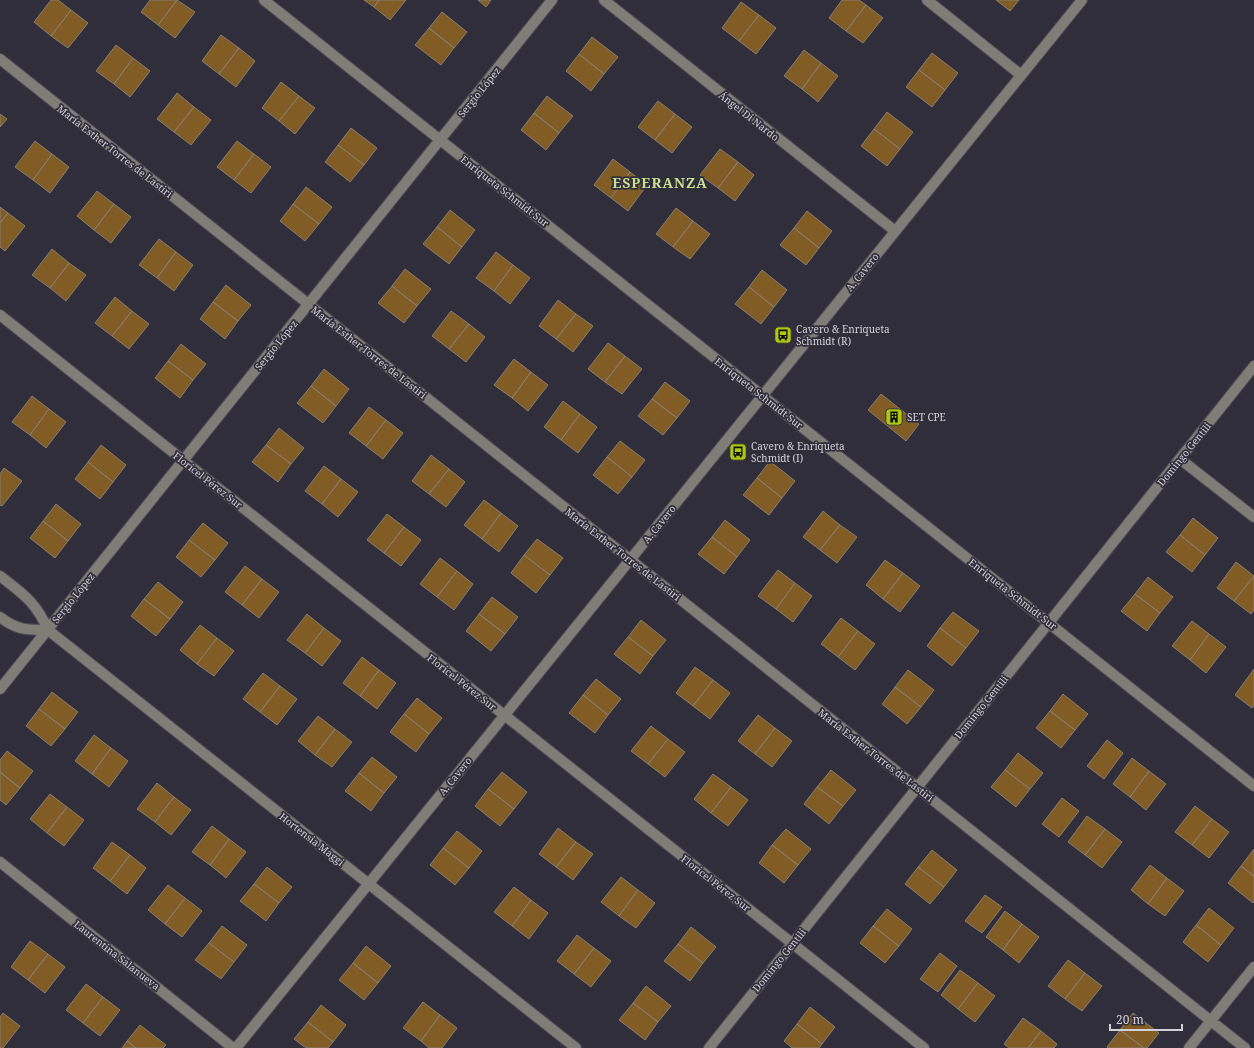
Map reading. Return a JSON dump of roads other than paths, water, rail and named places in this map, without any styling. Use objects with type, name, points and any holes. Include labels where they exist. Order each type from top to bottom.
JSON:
[{"type":"street","name":"Enriqueta Schmidt Sur","points":[[264,0],[1254,786]]},
{"type":"street","name":"Sergio López","points":[[0,690],[552,0]]},
{"type":"street","name":"Ángel Di Nardo","points":[[604,0],[895,232]]},
{"type":"street","points":[[926,0],[1021,75]]},
{"type":"street","name":"A. Cavero","points":[[235,1048],[1082,0]]},
{"type":"street","name":"María Esther Torres de Lastiri","points":[[0,59],[1245,1048]]},
{"type":"street","name":"Floricel Pérez Sur","points":[[0,315],[924,1048]]},
{"type":"street","name":"Domingo Gentili","points":[[709,1048],[1254,366]]},
{"type":"street","points":[[1180,459],[1254,517]]},
{"type":"street","name":"Hortensia Maggi","points":[[0,576],[32,603],[39,611],[48,630],[576,1048]]},
{"type":"street","points":[[0,616],[10,624],[20,629],[48,630]]},
{"type":"street","name":"Laurentina Salanueva","points":[[0,862],[235,1048]]},
{"type":"street","points":[[1189,1048],[1254,967]]},
{"type":"place","name":"Cavero & Enriqueta Schmidt (R)","points":[[783,335]]},
{"type":"place","name":"SET CPE","points":[[894,417]]},
{"type":"place","name":"Cavero & Enriqueta Schmidt (I)","points":[[738,452]]},
{"type":"district","name":"ESPERANZA","points":[[660,182]]}]
